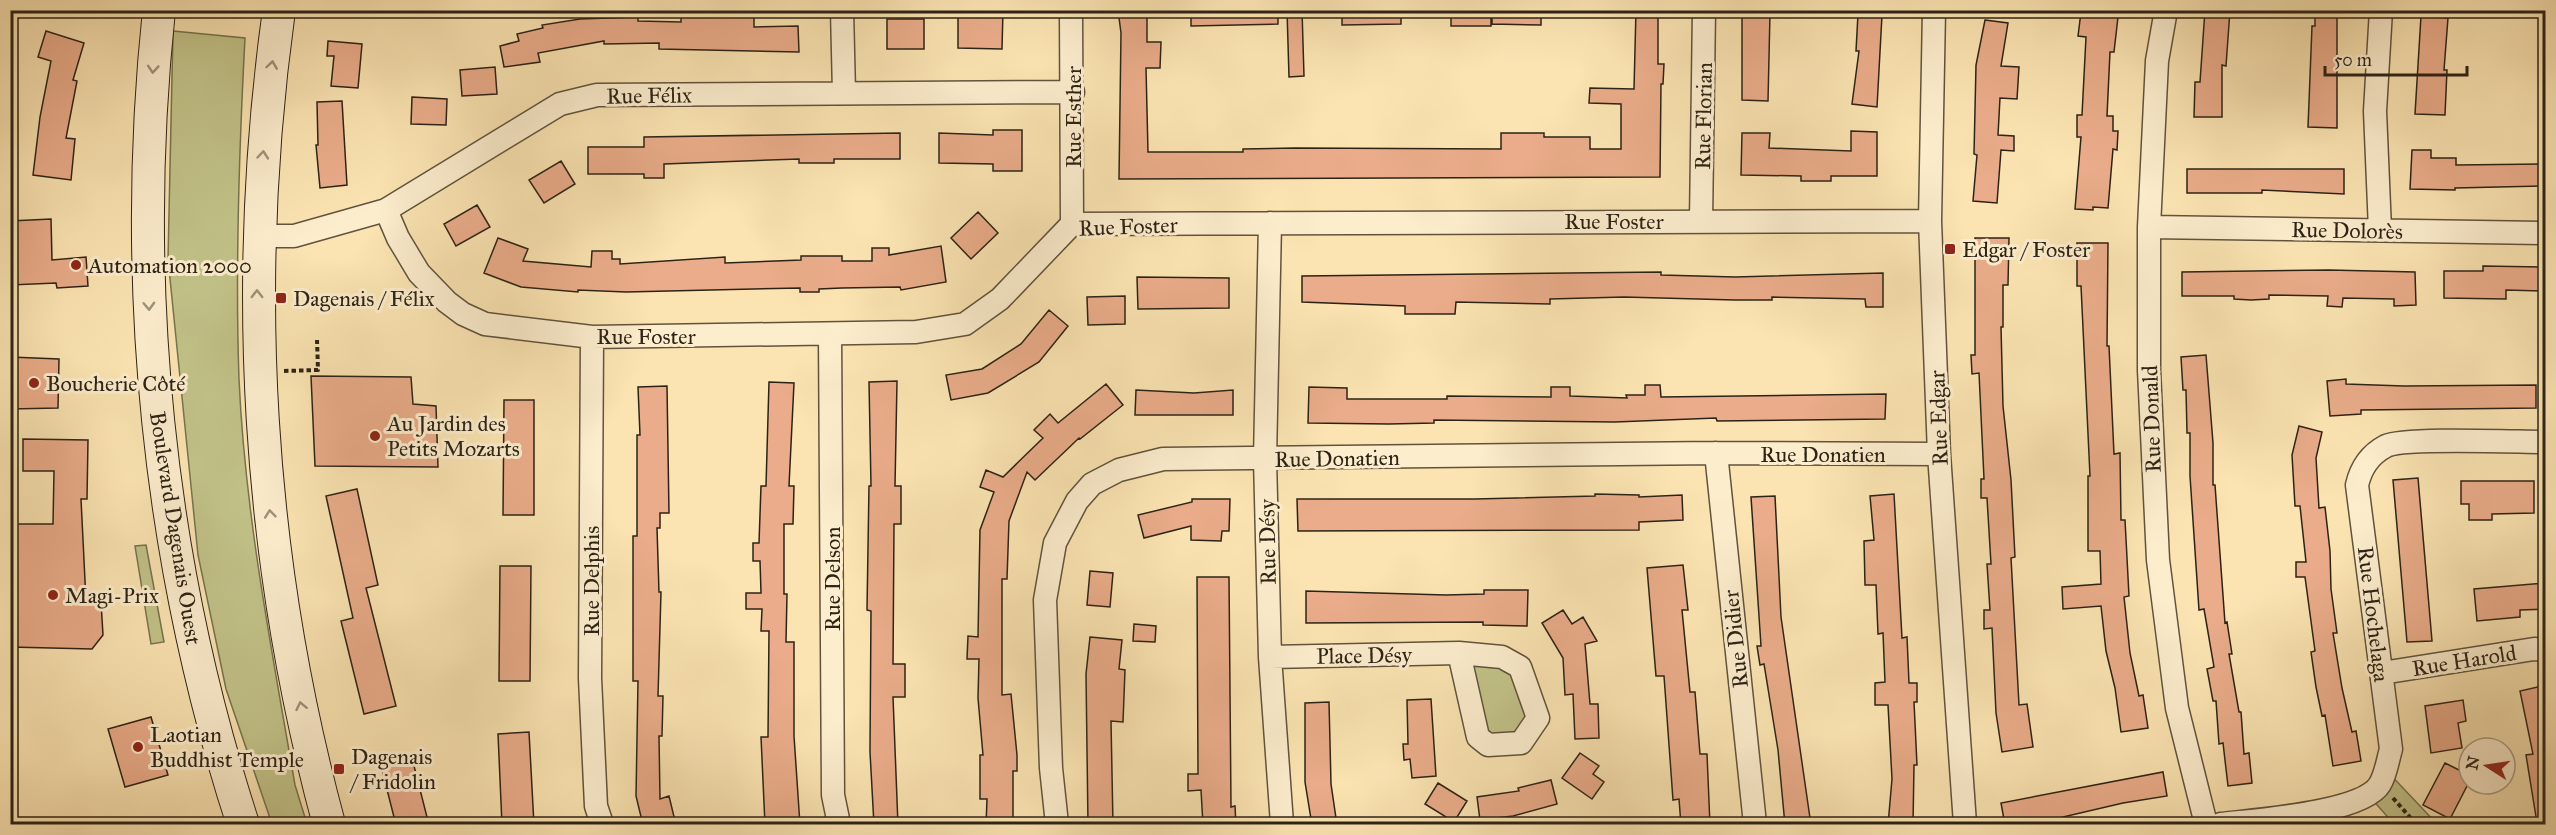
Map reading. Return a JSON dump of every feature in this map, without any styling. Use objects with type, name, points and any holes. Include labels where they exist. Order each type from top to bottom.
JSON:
[{"type":"main road","name":"Boulevard Dagenais Ouest","points":[[159,10],[151,99],[147,227],[150,322],[157,415],[172,526],[192,636],[216,736],[243,825]]},
{"type":"main road","points":[[274,11],[259,236],[259,374],[271,526],[293,667],[329,825]]},
{"type":"street","points":[[842,10],[844,93]]},
{"type":"street","name":"Rue Esther","points":[[1071,10],[1072,224]]},
{"type":"street","name":"Rue Florian","points":[[1701,221],[1704,10]]},
{"type":"street","name":"Rue Edgar","points":[[1934,10],[1930,220],[1939,454],[1965,825]]},
{"type":"street","name":"Rue Donald","points":[[2166,10],[2157,61],[2149,227],[2149,370],[2158,560],[2177,708],[2206,825]]},
{"type":"street","points":[[2380,230],[2375,111],[2381,10]]},
{"type":"street","name":"Rue Félix","points":[[259,236],[294,236],[386,210],[560,105],[597,95],[1073,92]]},
{"type":"street","name":"Rue Foster","points":[[386,210],[398,238],[418,273],[463,314],[485,324],[592,337],[916,332],[965,324],[1000,299],[1072,224],[1930,220]]},
{"type":"street","name":"Rue Désy","points":[[1270,222],[1265,459],[1270,657],[1282,825]]},
{"type":"street","name":"Rue Dolorès","points":[[2149,227],[2546,233]]},
{"type":"street","name":"Rue Delson","points":[[830,334],[834,795],[839,825]]},
{"type":"street","name":"Rue Delphis","points":[[592,337],[590,678],[596,806],[602,825]]},
{"type":"street","name":"Rue Hochelaga","points":[[2380,784],[2391,748],[2357,485],[2362,466],[2387,445],[2414,442],[2546,442]]},
{"type":"street","name":"Rue Donatien","points":[[1057,825],[1051,768],[1045,600],[1055,543],[1077,501],[1092,484],[1119,470],[1163,459],[1716,453],[1939,454]]},
{"type":"street","name":"Rue Didier","points":[[1716,453],[1755,825]]},
{"type":"street","name":"Rue Harold","points":[[2382,673],[2534,649],[2546,650]]},
{"type":"street","name":"Place Désy","points":[[1270,657],[1459,653]]},
{"type":"street","points":[[2221,825],[2327,810],[2369,796],[2380,784]]},
{"type":"path","points":[[283,371],[318,370],[317,340]]},
{"type":"path","points":[[2380,784],[2416,825]]},
{"type":"green space","points":[[173,31],[245,38],[238,251],[238,337],[242,430],[253,532],[269,634],[295,785],[307,824],[272,824],[226,689],[198,555],[168,259]]},
{"type":"green space","points":[[146,545],[164,642],[151,644],[135,546]]},
{"type":"green space","points":[[1459,653],[1502,657],[1538,718],[1521,743],[1488,745]]},
{"type":"green space","points":[[2385,769],[2437,824],[2394,824],[2369,796]]},
{"type":"building","points":[[708,10],[754,10],[754,27],[798,26],[799,52],[659,49],[659,43],[604,44],[604,41],[538,53],[540,62],[504,67],[500,46],[519,41],[517,34],[543,28],[542,25],[580,19],[638,17],[638,21],[681,22],[681,14],[707,14]]},
{"type":"building","points":[[958,10],[1003,10],[1002,49],[958,48]]},
{"type":"building","points":[[1118,10],[1147,10],[1147,42],[1161,42],[1160,68],[1146,68],[1148,152],[1243,152],[1243,149],[1295,148],[1501,149],[1501,133],[1544,133],[1544,137],[1590,137],[1590,149],[1621,149],[1621,104],[1589,103],[1590,88],[1634,89],[1636,10],[1658,10],[1658,64],[1664,64],[1663,84],[1661,84],[1660,177],[1119,179],[1121,33]]},
{"type":"building","points":[[1191,10],[1278,10],[1278,24],[1191,26]]},
{"type":"building","points":[[1287,10],[1302,10],[1304,76],[1289,77]]},
{"type":"building","points":[[1342,10],[1401,10],[1401,24],[1342,25]]},
{"type":"building","points":[[1451,10],[1491,10],[1491,26],[1451,26]]},
{"type":"building","points":[[1492,10],[1541,10],[1541,25],[1492,24]]},
{"type":"building","points":[[2205,10],[2230,10],[2226,66],[2222,65],[2222,117],[2194,117],[2195,82],[2200,82]]},
{"type":"building","points":[[2315,10],[2337,10],[2337,128],[2308,127],[2312,26],[2315,26]]},
{"type":"building","points":[[1742,12],[1770,13],[1768,101],[1742,100]]},
{"type":"building","points":[[2081,12],[2118,17],[2114,52],[2110,52],[2107,116],[2113,116],[2113,131],[2118,131],[2117,150],[2113,149],[2108,208],[2093,207],[2093,210],[2075,209],[2081,137],[2077,137],[2077,115],[2082,115],[2086,37],[2078,36]]},
{"type":"building","points":[[1858,14],[1882,15],[1877,107],[1852,104],[1859,51],[1856,51]]},
{"type":"building","points":[[2421,16],[2448,18],[2444,70],[2447,70],[2445,115],[2415,114]]},
{"type":"building","points":[[887,19],[924,19],[924,49],[887,49]]},
{"type":"building","points":[[1985,20],[2008,23],[2001,66],[2019,67],[2017,99],[2000,98],[1998,135],[2014,136],[2014,151],[2001,150],[1997,203],[1973,201],[1977,155],[1974,154],[1976,65]]},
{"type":"building","points":[[46,31],[84,43],[73,80],[77,81],[66,138],[75,139],[71,180],[33,175],[40,117],[51,61],[38,57]]},
{"type":"building","points":[[328,41],[362,44],[358,88],[331,86],[334,56],[327,56]]},
{"type":"building","points":[[495,67],[497,94],[462,96],[460,70]]},
{"type":"building","points":[[412,97],[447,99],[446,125],[411,124]]},
{"type":"building","points":[[342,101],[347,185],[320,188],[316,145],[318,145],[317,102]]},
{"type":"building","points":[[993,130],[1022,130],[1022,171],[993,171],[993,164],[939,163],[939,133],[993,135]]},
{"type":"building","points":[[1851,131],[1877,132],[1877,176],[1831,176],[1831,181],[1801,181],[1801,176],[1741,175],[1742,133],[1770,133],[1769,148],[1851,151]]},
{"type":"building","points":[[900,133],[900,159],[834,159],[834,163],[799,163],[799,159],[664,164],[664,178],[644,178],[644,174],[588,174],[588,147],[644,147],[644,137]]},
{"type":"building","points":[[2412,150],[2431,150],[2431,158],[2456,158],[2456,165],[2546,164],[2546,186],[2455,188],[2455,190],[2410,189]]},
{"type":"building","points":[[561,161],[575,184],[544,203],[529,180]]},
{"type":"building","points":[[2187,169],[2344,169],[2344,194],[2262,190],[2262,193],[2187,193]]},
{"type":"building","points":[[477,205],[490,227],[456,246],[444,224]]},
{"type":"building","points":[[978,212],[998,233],[971,259],[951,238]]},
{"type":"building","points":[[51,219],[52,260],[86,257],[88,286],[57,288],[56,283],[10,285],[10,221]]},
{"type":"building","points":[[498,238],[528,249],[523,261],[591,267],[592,251],[612,251],[612,259],[620,259],[620,264],[725,257],[725,263],[801,260],[801,256],[842,256],[842,261],[872,261],[872,248],[889,248],[889,255],[941,246],[946,282],[901,290],[900,287],[842,288],[819,289],[819,292],[800,292],[800,288],[626,292],[578,290],[578,292],[521,287],[484,273]]},
{"type":"building","points":[[1975,238],[2009,238],[2008,285],[2003,285],[2003,327],[2001,327],[2003,406],[2011,480],[2015,557],[2011,558],[2019,705],[2027,704],[2033,747],[2002,752],[1996,713],[1992,628],[1984,629],[1984,610],[1990,610],[1987,564],[1991,564],[1987,498],[1981,498],[1981,479],[1984,479],[1979,373],[1972,374],[1971,355],[1975,355]]},
{"type":"building","points":[[2077,243],[2108,243],[2107,346],[2109,346],[2114,454],[2120,453],[2121,520],[2125,520],[2129,596],[2124,597],[2130,653],[2139,696],[2143,695],[2148,728],[2121,732],[2115,688],[2106,651],[2101,606],[2063,609],[2062,587],[2101,584],[2100,551],[2088,551],[2088,476],[2090,476],[2081,286],[2077,286]]},
{"type":"building","points":[[2483,266],[2546,267],[2546,291],[2506,290],[2506,299],[2444,298],[2444,271],[2483,271]]},
{"type":"building","points":[[2329,270],[2415,272],[2416,305],[2394,306],[2394,299],[2343,298],[2342,307],[2327,306],[2328,296],[2269,295],[2269,299],[2251,300],[2234,299],[2234,296],[2182,296],[2182,272]]},
{"type":"building","points":[[1661,272],[1661,275],[1735,277],[1883,273],[1883,307],[1866,307],[1865,299],[1772,297],[1772,300],[1735,300],[1624,297],[1550,299],[1550,304],[1456,302],[1455,314],[1405,314],[1405,306],[1302,302],[1302,276]]},
{"type":"building","points":[[1137,277],[1229,278],[1229,308],[1138,309]]},
{"type":"building","points":[[1125,296],[1125,324],[1088,325],[1087,297]]},
{"type":"building","points":[[1049,310],[1068,326],[1039,362],[988,393],[951,400],[946,375],[982,369],[1021,344]]},
{"type":"building","points":[[2206,355],[2213,443],[2213,485],[2215,485],[2225,623],[2227,622],[2232,654],[2229,654],[2239,712],[2241,712],[2244,754],[2249,753],[2252,783],[2228,786],[2223,743],[2219,744],[2216,701],[2213,701],[2207,669],[2214,667],[2204,609],[2199,610],[2190,476],[2190,433],[2187,433],[2186,390],[2183,390],[2181,357]]},
{"type":"building","name":"Boucherie Côté","points":[[10,357],[59,359],[58,408],[10,409]]},
{"type":"building","name":"Au Jardin des Petits Mozarts","points":[[311,376],[411,377],[413,404],[436,406],[438,467],[315,466]]},
{"type":"building","points":[[2346,379],[2346,384],[2404,386],[2536,385],[2536,408],[2361,410],[2361,414],[2330,416],[2327,381]]},
{"type":"building","points":[[897,381],[895,486],[901,486],[901,524],[894,524],[893,664],[905,664],[905,697],[893,697],[898,825],[874,825],[870,752],[871,611],[867,610],[869,486],[871,486],[869,382]]},
{"type":"building","points":[[769,382],[794,383],[789,486],[794,486],[793,524],[784,524],[784,594],[787,594],[786,642],[794,642],[794,736],[800,825],[765,825],[761,737],[768,737],[769,631],[761,631],[762,609],[746,609],[746,593],[761,593],[760,561],[753,561],[753,543],[759,543],[761,486],[766,486]]},
{"type":"building","points":[[1106,384],[1123,405],[1079,438],[1035,480],[1027,472],[1009,521],[1007,579],[1002,579],[1002,695],[1011,694],[1017,755],[1017,771],[1013,771],[1013,825],[986,825],[987,799],[980,799],[980,755],[983,755],[978,698],[979,659],[967,659],[968,636],[978,637],[980,530],[994,492],[980,487],[986,470],[1003,477],[1043,438],[1034,430],[1050,414],[1058,423]]},
{"type":"building","points":[[1645,385],[1660,385],[1661,397],[1886,394],[1885,419],[1717,421],[1716,418],[1615,422],[1434,420],[1434,423],[1308,423],[1309,387],[1347,388],[1347,399],[1447,399],[1447,396],[1551,397],[1551,387],[1570,387],[1570,396],[1627,398],[1626,395],[1645,395]]},
{"type":"building","points":[[667,386],[669,513],[660,513],[660,528],[657,528],[659,592],[661,592],[658,696],[663,696],[662,736],[659,736],[660,799],[669,796],[676,825],[643,825],[636,796],[638,681],[633,681],[633,536],[637,536],[637,435],[640,435],[638,387]]},
{"type":"building","points":[[1136,390],[1194,393],[1233,390],[1233,415],[1135,415]]},
{"type":"building","points":[[504,400],[534,400],[534,515],[503,515]]},
{"type":"building","points":[[2299,426],[2322,432],[2316,458],[2319,508],[2325,507],[2330,551],[2331,589],[2337,633],[2333,633],[2342,688],[2352,732],[2356,731],[2361,761],[2333,766],[2325,715],[2322,716],[2316,687],[2311,652],[2315,651],[2305,577],[2296,577],[2296,562],[2306,562],[2300,506],[2295,506],[2292,455]]},
{"type":"building","points":[[23,439],[88,440],[87,499],[81,499],[86,601],[101,602],[103,635],[92,649],[10,647],[10,524],[53,524],[54,471],[23,471]]},
{"type":"building","points":[[2418,478],[2432,641],[2407,642],[2393,480]]},
{"type":"building","points":[[2461,481],[2534,481],[2534,513],[2492,514],[2492,520],[2469,520],[2469,504],[2461,504]]},
{"type":"building","points":[[357,489],[378,585],[366,588],[396,706],[364,714],[341,621],[353,618],[326,496]]},
{"type":"building","points":[[1595,494],[1639,495],[1639,497],[1682,495],[1683,520],[1639,522],[1639,530],[1298,531],[1297,499],[1475,499],[1595,496]]},
{"type":"building","points":[[1894,494],[1902,638],[1907,637],[1909,683],[1917,683],[1917,702],[1914,702],[1917,765],[1914,765],[1913,825],[1888,825],[1892,779],[1888,705],[1875,705],[1875,683],[1885,682],[1883,633],[1878,634],[1876,585],[1865,585],[1864,541],[1874,540],[1870,496]]},
{"type":"building","points":[[1775,496],[1781,617],[1811,825],[1785,825],[1778,750],[1764,664],[1760,665],[1757,646],[1761,646],[1751,497]]},
{"type":"building","points":[[1192,499],[1230,499],[1229,531],[1222,531],[1221,541],[1191,540],[1191,526],[1144,538],[1138,515],[1192,502]]},
{"type":"building","points":[[1683,565],[1688,610],[1682,610],[1690,692],[1695,692],[1700,754],[1707,754],[1710,825],[1681,825],[1679,799],[1673,800],[1664,676],[1656,676],[1647,568]]},
{"type":"building","points":[[500,566],[531,566],[530,681],[499,681]]},
{"type":"building","points":[[1090,571],[1113,573],[1110,607],[1087,605]]},
{"type":"building","points":[[1197,577],[1229,577],[1231,807],[1235,806],[1236,825],[1203,825],[1201,790],[1188,791],[1188,774],[1198,774]]},
{"type":"building","points":[[2546,583],[2546,609],[2520,610],[2520,617],[2477,621],[2474,589]]},
{"type":"building","points":[[1484,590],[1528,590],[1527,626],[1483,625],[1483,622],[1306,623],[1306,591],[1446,595],[1484,594]]},
{"type":"building","points":[[1563,610],[1572,624],[1583,617],[1597,641],[1585,644],[1590,704],[1598,704],[1599,738],[1575,739],[1573,694],[1565,695],[1563,658],[1542,623]]},
{"type":"building","points":[[1134,624],[1156,626],[1155,642],[1133,641]]},
{"type":"building","points":[[1090,637],[1122,640],[1119,669],[1125,670],[1123,722],[1111,721],[1113,825],[1088,825],[1086,674]]},
{"type":"building","points":[[2546,685],[2546,822],[2537,823],[2526,755],[2533,754],[2520,691]]},
{"type":"building","points":[[1431,699],[1436,776],[1412,778],[1410,759],[1404,760],[1403,744],[1408,744],[1407,700]]},
{"type":"building","points":[[2463,700],[2466,721],[2458,723],[2460,736],[2457,736],[2457,749],[2431,753],[2425,706]]},
{"type":"building","points":[[1329,702],[1331,784],[1337,825],[1312,825],[1305,782],[1305,703]]},
{"type":"building","points":[[151,717],[168,775],[125,787],[108,729]]},
{"type":"building","points":[[529,732],[534,825],[502,825],[498,734]]},
{"type":"building","points":[[1580,753],[1599,766],[1593,774],[1604,782],[1592,799],[1562,778]]},
{"type":"building","points":[[411,754],[429,825],[396,825],[380,762]]},
{"type":"building","points":[[2445,763],[2457,769],[2457,796],[2462,796],[2450,819],[2423,805]]},
{"type":"building","points":[[2163,772],[2167,796],[2123,803],[2029,825],[2005,825],[2001,803]]},
{"type":"building","points":[[1551,780],[1557,804],[1513,816],[1480,820],[1477,797],[1519,791],[1518,788]]},
{"type":"building","points":[[1438,783],[1467,801],[1454,822],[1425,804]]},
{"type":"place","name":"Edgar / Foster","points":[[1950,249]]},
{"type":"place","name":"Automation 2000","points":[[76,265]]},
{"type":"place","name":"Dagenais / Félix","points":[[281,298]]},
{"type":"place","name":"Boucherie Côté","points":[[34,383]]},
{"type":"place","name":"Au Jardin des Petits Mozarts","points":[[375,436]]},
{"type":"place","name":"Magi-Prix","points":[[53,595]]},
{"type":"place","name":"Laotian Buddhist Temple","points":[[138,747]]},
{"type":"place","name":"Dagenais / Fridolin","points":[[339,769]]}]
